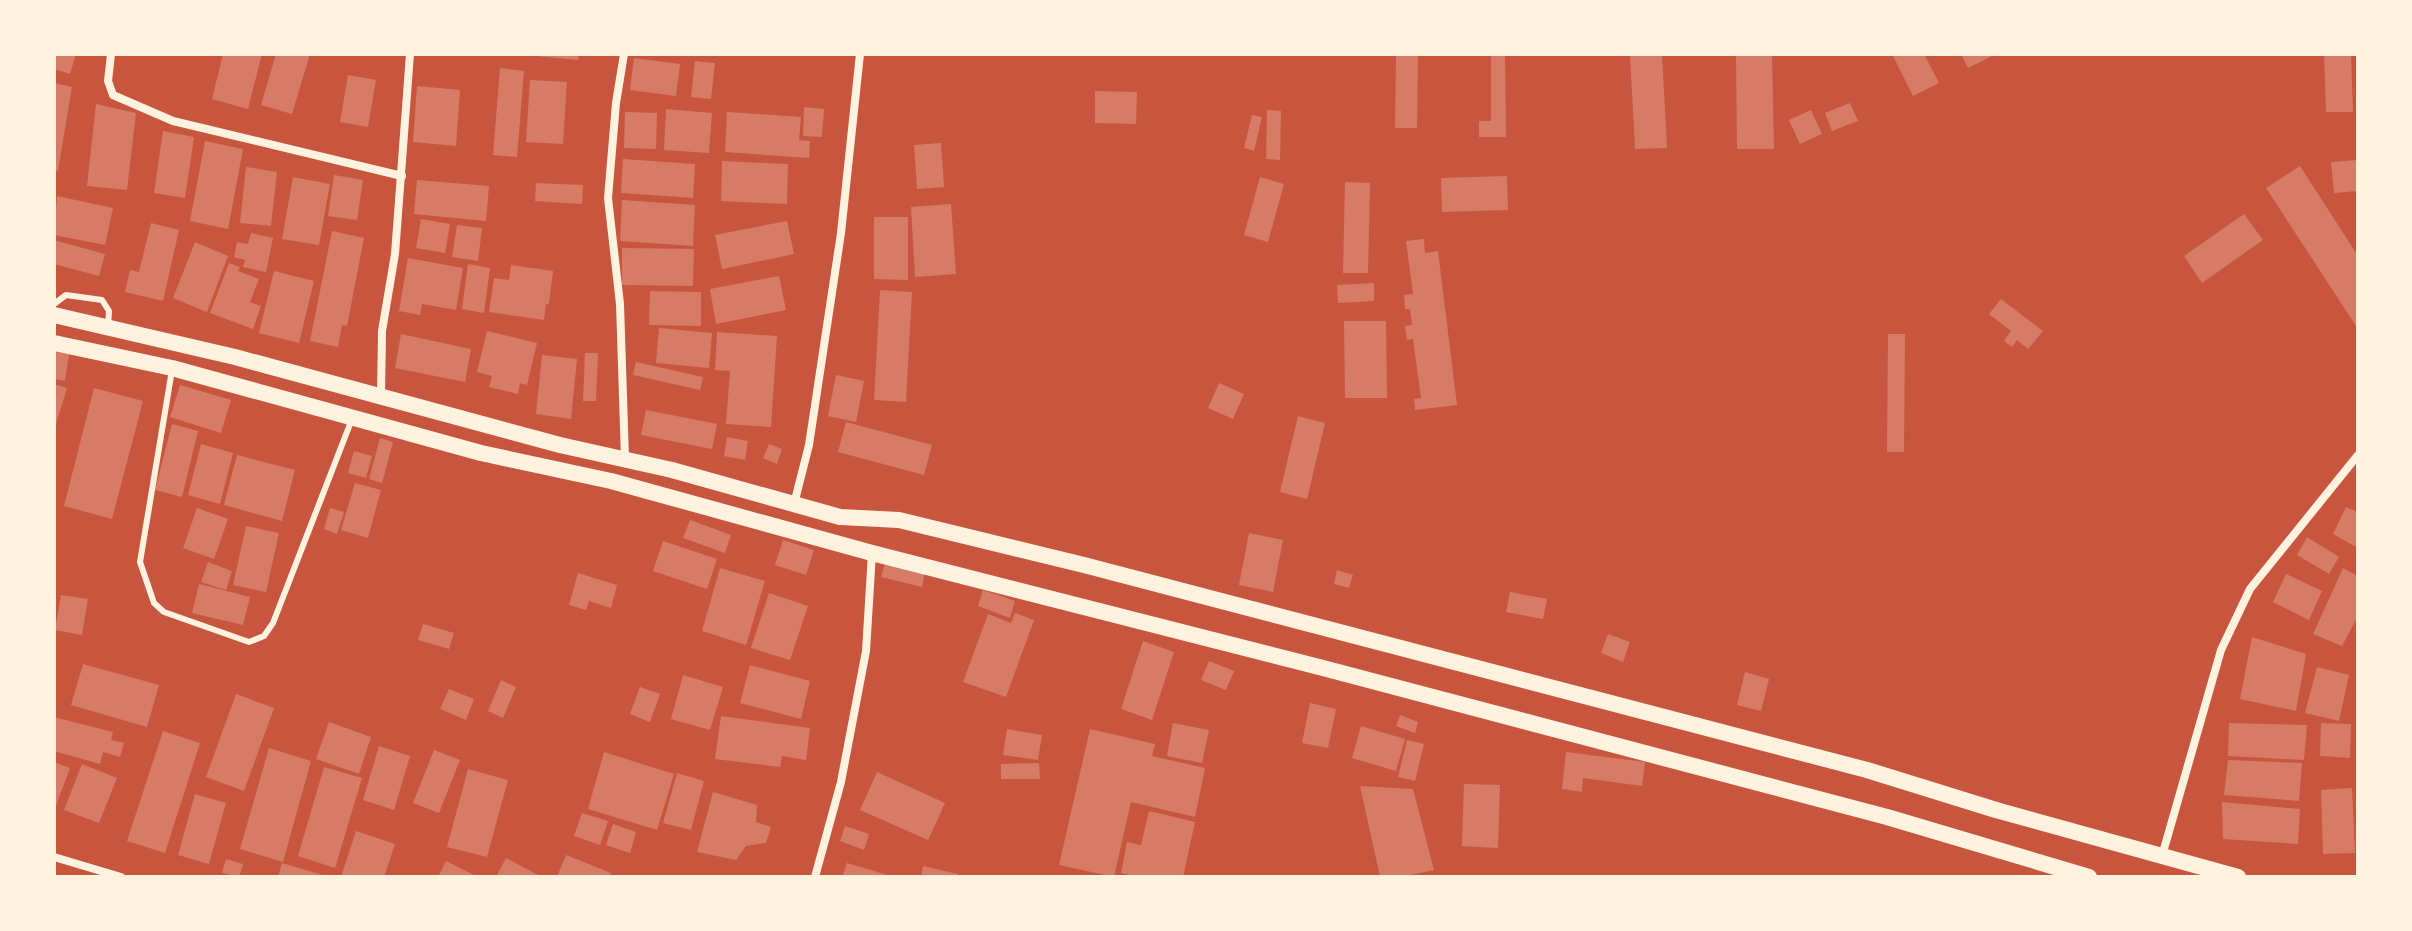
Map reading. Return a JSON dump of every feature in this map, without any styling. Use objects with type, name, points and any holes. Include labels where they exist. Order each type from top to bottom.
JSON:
[{"type":"main road","points":[[54,315],[235,357],[840,517],[899,520],[1084,565],[1867,770],[2238,877]]},
{"type":"main road","points":[[54,343],[172,368],[481,453],[611,481],[872,553],[1887,817],[2089,877]]},
{"type":"street","points":[[111,54],[108,81],[113,95],[131,105],[173,121],[402,176]]},
{"type":"street","points":[[381,397],[382,331],[395,254],[410,54]]},
{"type":"street","points":[[624,54],[616,103],[608,198],[620,304],[625,460]]},
{"type":"street","points":[[794,505],[809,445],[841,233],[860,54]]},
{"type":"street","points":[[2162,857],[2221,650],[2250,589],[2358,455]]},
{"type":"street","points":[[815,877],[841,782],[866,651],[872,553]]},
{"type":"street","points":[[54,857],[121,877]]},
{"type":"lane","points":[[54,304],[66,295],[102,300],[109,311],[107,328]]},
{"type":"lane","points":[[172,368],[140,562],[154,603],[164,612],[249,642],[264,636],[273,623],[352,419]]},
{"type":"building","points":[[54,54],[76,54],[70,74],[54,69]]},
{"type":"building","points":[[223,54],[262,54],[248,109],[212,99]]},
{"type":"building","points":[[276,54],[310,54],[292,114],[261,105]]},
{"type":"building","points":[[536,54],[579,54],[578,60]]},
{"type":"building","points":[[1396,54],[1418,54],[1417,128],[1395,128]]},
{"type":"building","points":[[1491,54],[1505,54],[1506,137],[1479,137],[1479,121],[1491,121]]},
{"type":"building","points":[[1630,54],[1662,54],[1667,148],[1635,149]]},
{"type":"building","points":[[1736,54],[1772,54],[1774,149],[1737,149]]},
{"type":"building","points":[[1892,54],[1924,54],[1939,83],[1913,96]]},
{"type":"building","points":[[1961,54],[1996,54],[1968,68]]},
{"type":"building","points":[[2324,54],[2351,54],[2353,112],[2326,112]]},
{"type":"building","points":[[634,58],[680,64],[676,96],[630,90]]},
{"type":"building","points":[[695,61],[715,63],[711,99],[691,97]]},
{"type":"building","points":[[500,68],[524,71],[517,157],[493,155]]},
{"type":"building","points":[[348,75],[376,80],[368,127],[340,122]]},
{"type":"building","points":[[530,80],[567,82],[563,144],[526,142]]},
{"type":"building","points":[[54,83],[72,87],[58,171],[54,170]]},
{"type":"building","points":[[417,86],[460,90],[456,146],[413,142]]},
{"type":"building","points":[[1095,91],[1137,92],[1136,124],[1095,123]]},
{"type":"building","points":[[1850,103],[1858,121],[1832,131],[1825,113]]},
{"type":"building","points":[[96,104],[136,113],[127,190],[87,186]]},
{"type":"building","points":[[804,107],[824,109],[822,137],[803,136]]},
{"type":"building","points":[[666,109],[712,113],[709,153],[664,150]]},
{"type":"building","points":[[1267,110],[1281,111],[1280,160],[1266,159]]},
{"type":"building","points":[[1811,110],[1822,134],[1800,144],[1789,120]]},
{"type":"building","points":[[625,112],[657,113],[656,149],[624,148]]},
{"type":"building","points":[[727,112],[801,117],[799,140],[810,141],[809,158],[725,152]]},
{"type":"building","points":[[1252,115],[1262,117],[1254,151],[1244,148]]},
{"type":"building","points":[[163,131],[194,137],[185,198],[154,193]]},
{"type":"building","points":[[205,141],[243,149],[228,229],[190,221]]},
{"type":"building","points":[[941,143],[944,187],[917,189],[914,145]]},
{"type":"building","points":[[623,159],[695,164],[693,198],[621,193]]},
{"type":"building","points":[[2358,160],[2358,191],[2334,193],[2331,162]]},
{"type":"building","points":[[722,161],[788,164],[787,204],[721,201]]},
{"type":"building","points":[[2300,166],[2358,256],[2358,329],[2266,188]]},
{"type":"building","points":[[246,167],[277,172],[271,226],[240,223]]},
{"type":"building","points":[[334,175],[363,180],[357,220],[328,216]]},
{"type":"building","points":[[1507,176],[1508,210],[1442,212],[1441,178]]},
{"type":"building","points":[[293,177],[330,184],[319,245],[282,239]]},
{"type":"building","points":[[1260,177],[1284,184],[1268,242],[1244,235]]},
{"type":"building","points":[[417,180],[489,186],[486,221],[414,214]]},
{"type":"building","points":[[1345,182],[1370,183],[1368,273],[1343,273]]},
{"type":"building","points":[[536,183],[583,185],[582,204],[535,201]]},
{"type":"building","points":[[57,196],[113,208],[105,245],[54,235]]},
{"type":"building","points":[[622,200],[695,205],[693,246],[620,241]]},
{"type":"building","points":[[951,204],[956,274],[915,277],[911,207]]},
{"type":"building","points":[[2244,214],[2263,240],[2202,283],[2184,256]]},
{"type":"building","points":[[874,217],[908,217],[908,280],[874,279]]},
{"type":"building","points":[[421,219],[450,224],[445,253],[416,248]]},
{"type":"building","points":[[787,221],[794,254],[722,269],[715,235]]},
{"type":"building","points":[[151,223],[179,230],[163,301],[125,292],[130,270],[139,272]]},
{"type":"building","points":[[457,225],[482,228],[478,261],[452,257]]},
{"type":"building","points":[[332,231],[364,238],[347,326],[342,325],[338,347],[310,341]]},
{"type":"building","points":[[251,233],[273,238],[266,272],[243,267],[245,260],[234,257],[237,242],[248,244]]},
{"type":"building","points":[[1424,239],[1425,253],[1438,251],[1457,405],[1415,410],[1414,399],[1421,398],[1413,339],[1407,340],[1405,326],[1412,325],[1410,309],[1405,309],[1404,295],[1413,294],[1406,241]]},
{"type":"building","points":[[54,240],[105,254],[99,276],[54,264]]},
{"type":"building","points":[[195,242],[228,256],[207,312],[173,298]]},
{"type":"building","points":[[622,248],[694,249],[693,286],[622,285]]},
{"type":"building","points":[[408,258],[463,268],[456,310],[422,304],[420,315],[399,311]]},
{"type":"building","points":[[229,263],[240,267],[238,271],[259,279],[250,302],[261,306],[253,329],[210,313]]},
{"type":"building","points":[[468,264],[490,268],[484,313],[462,309]]},
{"type":"building","points":[[511,265],[553,271],[544,320],[489,312],[494,278],[509,280]]},
{"type":"building","points":[[274,271],[314,281],[299,343],[259,333]]},
{"type":"building","points":[[779,276],[786,310],[716,324],[710,289]]},
{"type":"building","points":[[1374,283],[1374,301],[1338,303],[1337,285]]},
{"type":"building","points":[[880,290],[912,292],[906,402],[874,400]]},
{"type":"building","points":[[650,291],[701,292],[701,326],[649,325]]},
{"type":"building","points":[[2001,299],[2043,331],[2028,349],[2017,340],[2012,347],[2004,341],[2011,331],[1989,314]]},
{"type":"building","points":[[1344,321],[1386,321],[1387,398],[1345,398]]},
{"type":"building","points":[[659,328],[712,333],[709,368],[656,363]]},
{"type":"building","points":[[487,331],[537,343],[527,385],[520,383],[518,394],[489,387],[492,376],[477,372]]},
{"type":"building","points":[[717,332],[777,336],[771,427],[726,424],[730,371],[715,370]]},
{"type":"building","points":[[401,334],[471,349],[465,382],[395,368]]},
{"type":"building","points":[[1888,334],[1905,334],[1904,452],[1887,452]]},
{"type":"building","points":[[54,352],[69,354],[65,381],[54,379]]},
{"type":"building","points":[[585,353],[598,353],[596,401],[583,401]]},
{"type":"building","points":[[542,355],[577,359],[571,419],[536,414]]},
{"type":"building","points":[[636,362],[703,377],[700,390],[633,375]]},
{"type":"building","points":[[836,375],[864,381],[856,422],[828,416]]},
{"type":"building","points":[[1219,383],[1244,394],[1233,419],[1208,408]]},
{"type":"building","points":[[54,384],[67,388],[55,427],[54,427]]},
{"type":"building","points":[[180,385],[231,400],[221,433],[170,417]]},
{"type":"building","points":[[94,388],[143,401],[112,519],[64,506]]},
{"type":"building","points":[[646,410],[717,424],[712,449],[641,435]]},
{"type":"building","points":[[1298,416],[1325,423],[1307,499],[1280,492]]},
{"type":"building","points":[[846,422],[932,445],[924,475],[838,452]]},
{"type":"building","points":[[172,424],[198,431],[182,497],[155,490]]},
{"type":"building","points":[[727,437],[748,441],[745,460],[724,456]]},
{"type":"building","points":[[380,438],[393,442],[382,483],[369,479]]},
{"type":"building","points":[[201,444],[233,453],[220,504],[188,495]]},
{"type":"building","points":[[769,444],[782,449],[777,464],[763,458]]},
{"type":"building","points":[[354,451],[372,456],[366,478],[348,473]]},
{"type":"building","points":[[237,455],[295,470],[282,521],[224,505]]},
{"type":"building","points":[[355,483],[381,490],[368,538],[341,530]]},
{"type":"building","points":[[2346,507],[2358,512],[2358,548],[2333,534]]},
{"type":"building","points":[[197,508],[228,519],[214,559],[183,548]]},
{"type":"building","points":[[330,508],[344,512],[337,534],[324,529]]},
{"type":"building","points":[[690,520],[731,535],[725,553],[683,538]]},
{"type":"building","points":[[246,526],[279,533],[266,592],[233,585]]},
{"type":"building","points":[[1249,533],[1283,540],[1273,592],[1239,585]]},
{"type":"building","points":[[2307,537],[2339,557],[2329,574],[2297,555]]},
{"type":"building","points":[[783,540],[814,550],[806,575],[775,565]]},
{"type":"building","points":[[663,541],[717,559],[707,589],[653,571]]},
{"type":"building","points":[[208,562],[232,571],[226,590],[201,582]]},
{"type":"building","points":[[885,563],[925,572],[922,587],[881,577]]},
{"type":"building","points":[[720,568],[765,581],[746,645],[702,631]]},
{"type":"building","points":[[2343,568],[2358,576],[2358,616],[2342,646],[2313,634]]},
{"type":"building","points":[[1337,570],[1353,575],[1349,588],[1334,584]]},
{"type":"building","points":[[578,573],[617,585],[611,608],[589,601],[586,610],[569,605]]},
{"type":"building","points":[[2286,574],[2322,591],[2309,620],[2273,602]]},
{"type":"building","points":[[199,584],[250,597],[243,625],[192,613]]},
{"type":"building","points":[[983,590],[1015,601],[1010,618],[978,606]]},
{"type":"building","points":[[1510,592],[1547,599],[1543,619],[1506,612]]},
{"type":"building","points":[[769,593],[808,606],[790,660],[751,648]]},
{"type":"building","points":[[61,595],[88,599],[82,635],[55,630]]},
{"type":"building","points":[[1015,613],[1034,620],[1006,697],[963,682],[988,614],[1011,623]]},
{"type":"building","points":[[423,624],[454,633],[449,649],[418,640]]},
{"type":"building","points":[[1608,634],[1630,642],[1623,662],[1601,653]]},
{"type":"building","points":[[2252,637],[2306,654],[2296,711],[2240,699]]},
{"type":"building","points":[[1143,641],[1174,652],[1152,720],[1121,709]]},
{"type":"building","points":[[1209,661],[1234,671],[1226,690],[1201,680]]},
{"type":"building","points":[[83,664],[159,685],[147,727],[71,705]]},
{"type":"building","points":[[750,665],[810,681],[801,719],[740,703]]},
{"type":"building","points":[[2317,667],[2349,675],[2339,721],[2305,713]]},
{"type":"building","points":[[1745,672],[1769,679],[1761,711],[1737,705]]},
{"type":"building","points":[[683,675],[723,687],[710,730],[671,719]]},
{"type":"building","points":[[501,680],[516,687],[503,718],[488,711]]},
{"type":"building","points":[[640,687],[660,694],[650,722],[630,714]]},
{"type":"building","points":[[449,689],[474,699],[466,720],[440,709]]},
{"type":"building","points":[[236,694],[274,708],[244,791],[206,777]]},
{"type":"building","points":[[1310,703],[1336,709],[1328,748],[1302,743]]},
{"type":"building","points":[[1400,715],[1418,722],[1415,733],[1396,726]]},
{"type":"building","points":[[721,716],[810,728],[806,760],[782,756],[780,767],[715,759]]},
{"type":"building","points":[[54,717],[113,732],[111,740],[124,743],[120,757],[103,752],[100,764],[54,751]]},
{"type":"building","points":[[329,722],[371,737],[359,774],[316,759]]},
{"type":"building","points":[[1173,723],[1209,730],[1202,763],[1167,756]]},
{"type":"building","points":[[2229,723],[2307,725],[2304,760],[2228,756]]},
{"type":"building","points":[[2321,723],[2351,724],[2350,758],[2320,756]]},
{"type":"building","points":[[1361,726],[1405,739],[1396,771],[1352,758]]},
{"type":"building","points":[[1007,729],[1042,735],[1038,760],[1003,755]]},
{"type":"building","points":[[1090,729],[1155,744],[1152,756],[1205,768],[1195,817],[1131,802],[1114,877],[1059,865]]},
{"type":"building","points":[[163,731],[200,743],[165,853],[127,841]]},
{"type":"building","points":[[1407,740],[1424,744],[1415,781],[1398,777]]},
{"type":"building","points":[[379,746],[410,756],[394,810],[363,800]]},
{"type":"building","points":[[269,748],[311,761],[283,862],[240,849]]},
{"type":"building","points":[[434,750],[460,760],[439,813],[413,803]]},
{"type":"building","points":[[604,752],[674,774],[657,830],[588,809]]},
{"type":"building","points":[[1566,752],[1645,762],[1642,786],[1583,778],[1582,792],[1562,789]]},
{"type":"building","points":[[2228,760],[2302,763],[2299,801],[2224,795]]},
{"type":"building","points":[[54,762],[70,768],[54,811]]},
{"type":"building","points":[[1039,763],[1040,779],[1001,779],[1001,764]]},
{"type":"building","points":[[82,764],[117,778],[99,823],[64,810]]},
{"type":"building","points":[[324,767],[362,778],[335,868],[298,856]]},
{"type":"building","points":[[468,769],[508,780],[487,857],[447,847]]},
{"type":"building","points":[[877,772],[945,803],[928,840],[860,810]]},
{"type":"building","points":[[677,773],[704,781],[691,830],[663,823]]},
{"type":"building","points":[[1464,784],[1500,785],[1498,848],[1462,846]]},
{"type":"building","points":[[1360,786],[1413,789],[1434,870],[1402,877],[1380,877]]},
{"type":"building","points":[[2352,788],[2355,853],[2323,854],[2321,790]]},
{"type":"building","points":[[713,792],[757,805],[756,822],[771,827],[766,843],[746,846],[736,860],[697,852]]},
{"type":"building","points":[[195,794],[226,803],[209,864],[178,855]]},
{"type":"building","points":[[2222,802],[2300,809],[2298,844],[2223,839]]},
{"type":"building","points":[[1149,811],[1195,822],[1183,877],[1137,877],[1121,873],[1127,842],[1141,845]]},
{"type":"building","points":[[582,813],[608,821],[600,845],[574,836]]},
{"type":"building","points":[[613,824],[636,832],[630,853],[606,845]]},
{"type":"building","points":[[845,826],[869,834],[864,850],[840,841]]},
{"type":"building","points":[[356,831],[395,844],[384,877],[341,877]]},
{"type":"building","points":[[566,855],[611,873],[610,877],[557,877]]},
{"type":"building","points":[[506,858],[542,877],[496,877]]},
{"type":"building","points":[[226,859],[243,864],[239,877],[222,873]]},
{"type":"building","points":[[446,861],[478,877],[438,877]]},
{"type":"building","points":[[282,863],[326,876],[326,877],[278,877]]},
{"type":"building","points":[[847,863],[891,876],[891,877],[842,877]]},
{"type":"building","points":[[923,866],[958,874],[957,877],[921,877]]}]
